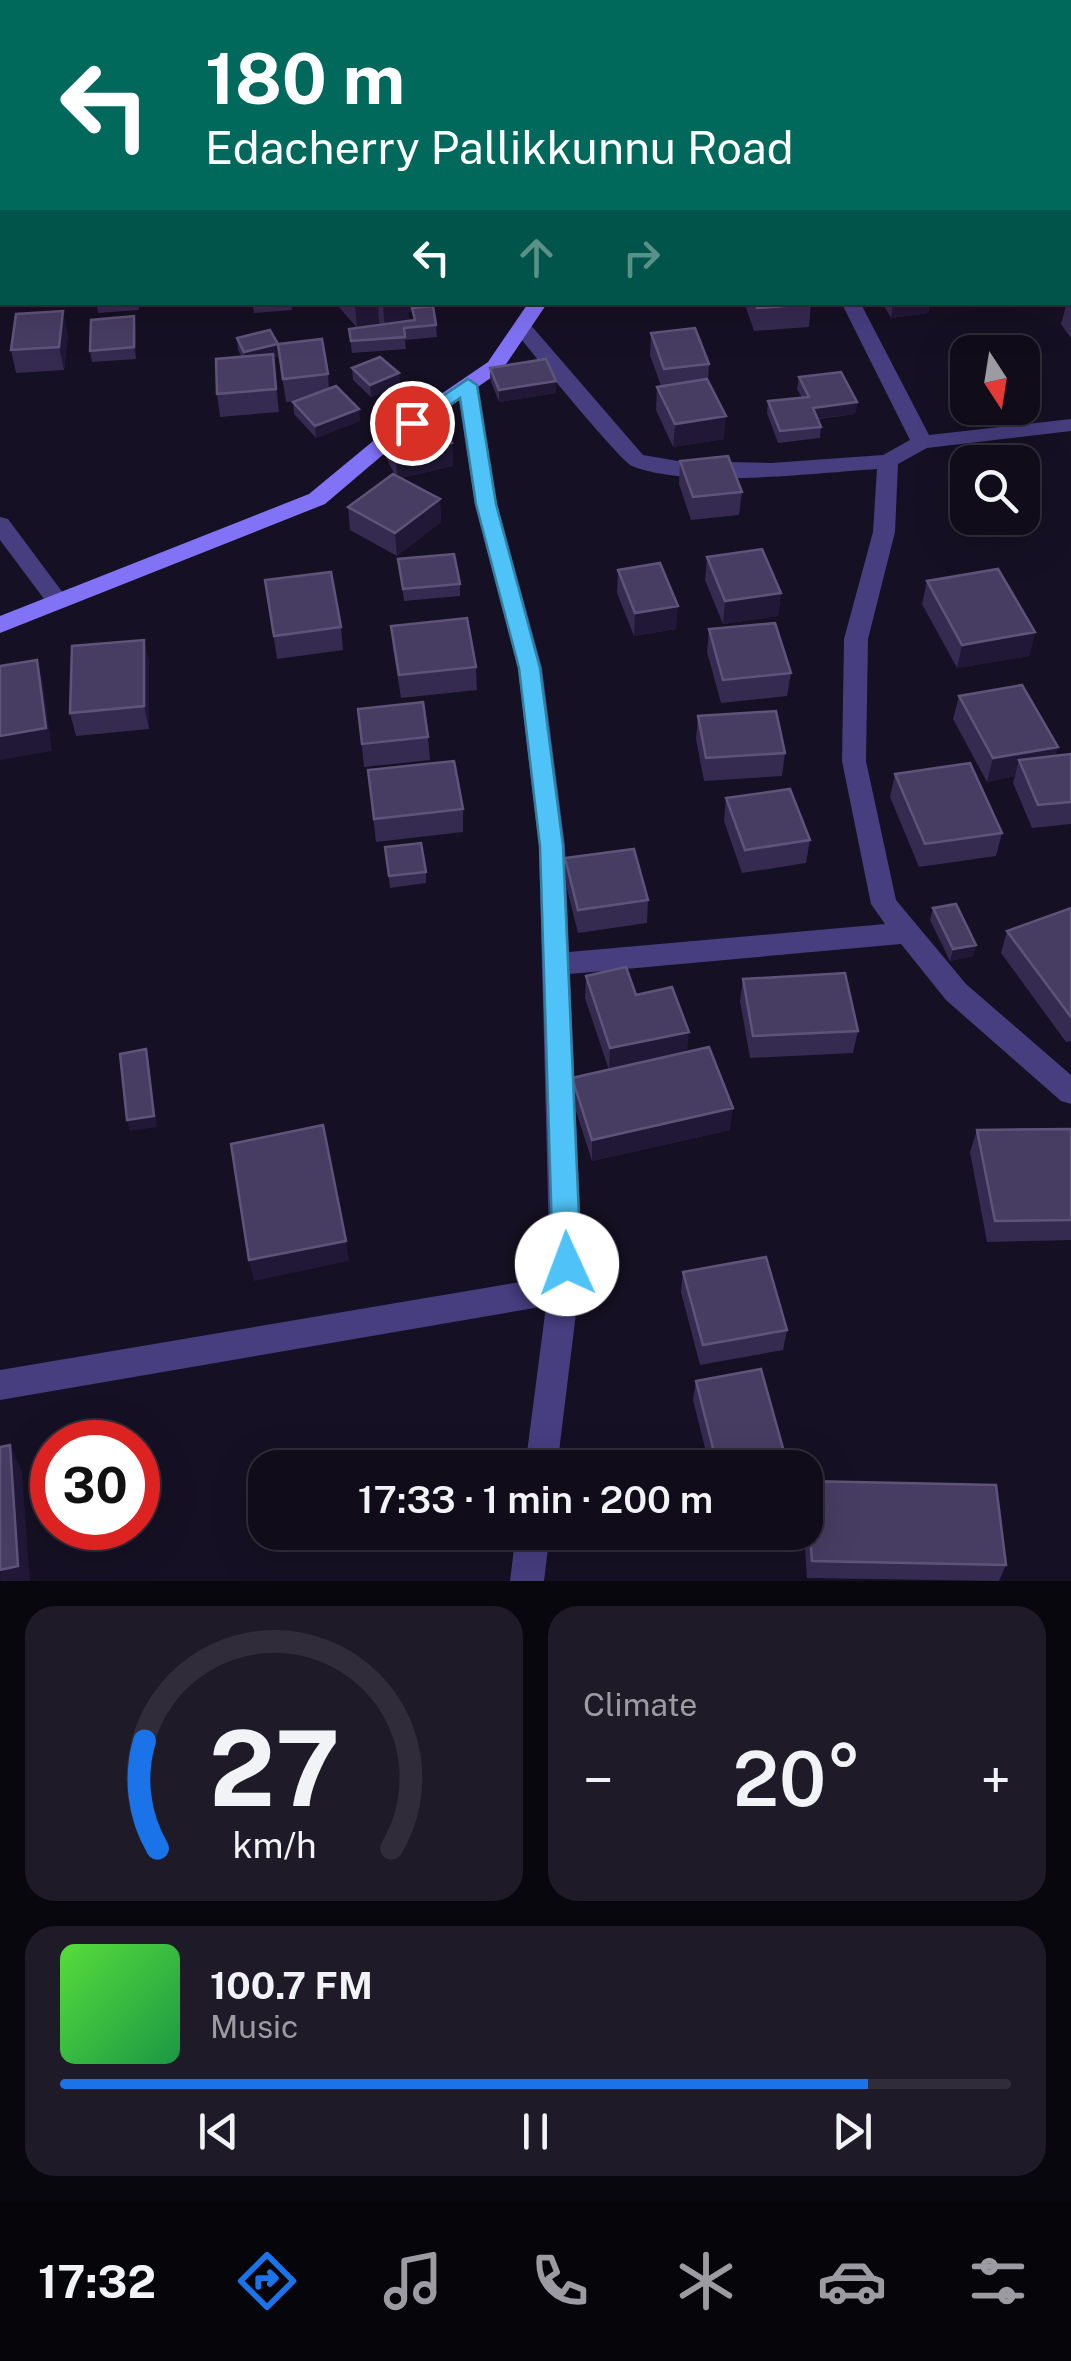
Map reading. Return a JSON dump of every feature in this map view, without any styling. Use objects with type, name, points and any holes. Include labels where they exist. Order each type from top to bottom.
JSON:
[{"type":"main road","points":[[0,625],[317,499],[385,442],[494,366],[537,305]]},
{"type":"street","points":[[852,305],[922,442]]},
{"type":"street","points":[[522,327],[636,460],[678,468],[772,470],[888,461],[922,442],[1071,425]]},
{"type":"street","points":[[468,385],[486,504],[530,668],[552,846],[567,1264],[544,1450]]},
{"type":"street","points":[[888,461],[884,532],[856,639],[854,762],[884,904],[956,992],[1071,1092]]},
{"type":"street","points":[[0,524],[58,602]]},
{"type":"street","points":[[558,964],[908,933]]},
{"type":"street","points":[[0,1385],[564,1289]]},
{"type":"street","points":[[527,1581],[531,1550]]},
{"type":"building","points":[[756,305],[798,305],[757,308]]},
{"type":"building","points":[[433,306],[436,325],[404,328],[405,337],[351,341],[349,329],[415,320],[412,308]]},
{"type":"building","points":[[63,311],[59,347],[11,350],[16,314]]},
{"type":"building","points":[[134,316],[134,347],[90,351],[91,320]]},
{"type":"building","points":[[695,328],[709,364],[664,369],[651,333]]},
{"type":"building","points":[[270,330],[278,344],[244,352],[237,338]]},
{"type":"building","points":[[322,339],[328,374],[283,379],[278,344]]},
{"type":"building","points":[[273,354],[276,389],[217,394],[216,359]]},
{"type":"building","points":[[380,357],[399,373],[370,385],[352,368]]},
{"type":"building","points":[[546,359],[556,381],[499,390],[490,368]]},
{"type":"building","points":[[841,372],[857,402],[813,408],[821,427],[780,431],[768,401],[809,397],[799,377]]},
{"type":"building","points":[[707,379],[726,416],[675,424],[657,387]]},
{"type":"building","points":[[336,386],[359,409],[315,426],[293,402]]},
{"type":"building","points":[[435,412],[452,443],[396,456],[379,425]]},
{"type":"building","points":[[728,456],[742,492],[693,497],[680,461]]},
{"type":"building","points":[[393,474],[440,499],[395,533],[348,507]]},
{"type":"building","points":[[762,549],[781,593],[725,601],[707,557]]},
{"type":"building","points":[[454,554],[460,584],[403,589],[398,559]]},
{"type":"building","points":[[660,563],[678,606],[635,613],[618,570]]},
{"type":"building","points":[[998,569],[1035,632],[962,645],[927,581]]},
{"type":"building","points":[[331,572],[341,627],[274,636],[265,580]]},
{"type":"building","points":[[467,618],[476,667],[399,675],[391,626]]},
{"type":"building","points":[[775,623],[791,673],[723,680],[709,629]]},
{"type":"building","points":[[144,640],[144,706],[70,713],[72,646]]},
{"type":"building","points":[[37,660],[46,728],[0,736],[0,666]]},
{"type":"building","points":[[1022,685],[1058,747],[993,758],[959,696]]},
{"type":"building","points":[[423,702],[428,737],[362,744],[358,709]]},
{"type":"building","points":[[776,711],[785,753],[706,758],[698,716]]},
{"type":"building","points":[[1071,754],[1071,802],[1038,805],[1019,760]]},
{"type":"building","points":[[454,761],[463,809],[374,819],[368,770]]},
{"type":"building","points":[[970,763],[1002,833],[925,844],[895,774]]},
{"type":"building","points":[[790,789],[810,840],[745,850],[726,798]]},
{"type":"building","points":[[421,843],[426,872],[389,876],[385,847]]},
{"type":"building","points":[[634,849],[648,900],[578,910],[565,858]]},
{"type":"building","points":[[956,904],[976,945],[953,949],[933,908]]},
{"type":"building","points":[[1071,908],[1071,1017],[1007,931]]},
{"type":"building","points":[[626,967],[636,995],[672,987],[689,1032],[610,1048],[586,976]]},
{"type":"building","points":[[845,973],[858,1031],[753,1036],[743,979]]},
{"type":"building","points":[[709,1047],[733,1108],[592,1140],[572,1078]]},
{"type":"building","points":[[146,1049],[154,1116],[127,1120],[120,1054]]},
{"type":"building","points":[[323,1125],[346,1241],[249,1260],[231,1144]]},
{"type":"building","points":[[1071,1129],[1071,1220],[995,1221],[977,1130]]},
{"type":"building","points":[[766,1257],[787,1330],[703,1345],[683,1272]]},
{"type":"building","points":[[761,1369],[783,1450],[713,1450],[696,1381]]},
{"type":"building","points":[[10,1445],[18,1566],[0,1570],[0,1447]]},
{"type":"building","points":[[823,1481],[996,1485],[1006,1565],[812,1561],[811,1550],[823,1550]]},
{"type":"route","points":[[412,423],[468,385],[486,504],[530,668],[552,846],[567,1264]]}]
